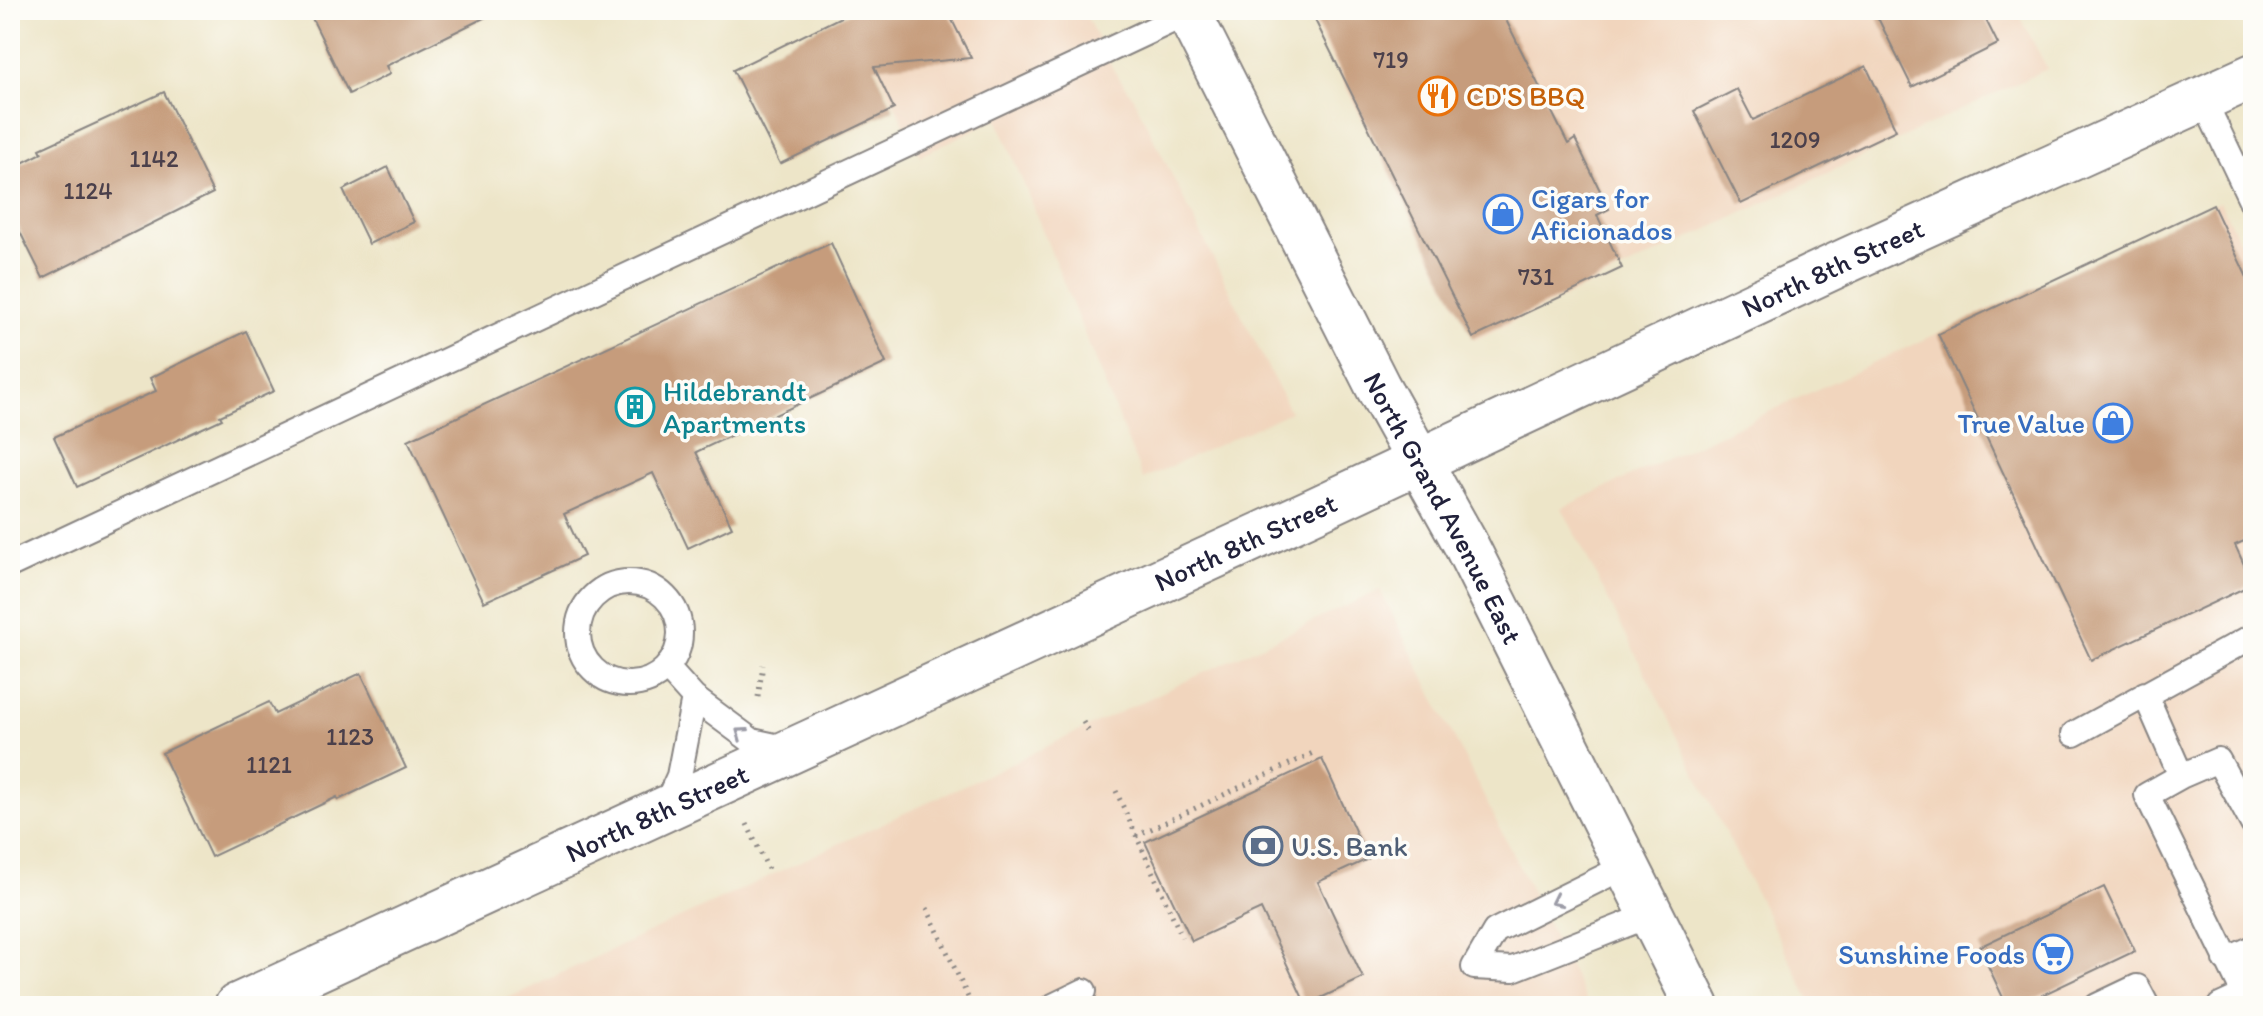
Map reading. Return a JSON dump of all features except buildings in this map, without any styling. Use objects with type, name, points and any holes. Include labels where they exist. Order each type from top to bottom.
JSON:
[{"type":"street","name":"North Grand Avenue East","points":[[1188,12],[1362,356],[1465,543],[1697,1006]]},
{"type":"street","name":"North 8th Street","points":[[237,1006],[2253,76]]},
{"type":"lane","points":[[10,565],[1188,12]]},
{"type":"lane","points":[[2203,99],[2253,204]]},
{"type":"lane","points":[[629,581],[645,584],[672,603],[679,619],[681,636],[677,654],[667,668],[653,679],[636,684],[618,684],[602,677],[589,665],[581,651],[579,618],[598,592],[613,584],[629,581]]},
{"type":"lane","points":[[2074,734],[2253,636]]},
{"type":"lane","points":[[667,668],[694,698],[752,741],[795,750]]},
{"type":"lane","points":[[2145,694],[2181,776]]},
{"type":"lane","points":[[664,809],[679,776],[694,698]]},
{"type":"lane","points":[[2220,1006],[2247,1000],[2147,795],[2218,760],[2253,824]]},
{"type":"lane","points":[[1626,866],[1495,931],[1474,967],[1513,969],[1650,915]]},
{"type":"lane","points":[[2226,960],[2253,948]]},
{"type":"lane","points":[[2097,1006],[2137,987],[2147,1006]]},
{"type":"lane","points":[[1053,1006],[1084,991]]},
{"type":"path","points":[[756,710],[763,665]]},
{"type":"path","points":[[1083,722],[1089,732]]},
{"type":"path","points":[[1136,836],[1315,752]]},
{"type":"path","points":[[1116,791],[1182,937]]},
{"type":"path","points":[[743,816],[768,869]]},
{"type":"path","points":[[927,908],[972,1006]]},
{"type":"shaded area","points":[[848,10],[1083,10],[1114,71],[1133,97],[1290,412],[1143,479],[997,118],[920,156]]},
{"type":"shaded area","points":[[1307,10],[2017,10],[2047,69],[1474,340]]},
{"type":"shaded area","points":[[2220,202],[2253,268],[2253,1006],[1813,1006],[1562,508]]},
{"type":"shaded area","points":[[1380,590],[1589,1006],[491,1006],[939,797]]},
{"type":"place","name":"CD'S BBQ","points":[[1438,96]]},
{"type":"place","name":"Cigars for Aficionados","points":[[1503,214]]},
{"type":"place","name":"Hildebrandt Apartments","points":[[635,407]]},
{"type":"place","name":"True Value","points":[[2113,423]]},
{"type":"place","name":"U.S. Bank","points":[[1263,846]]},
{"type":"place","name":"Sunshine Foods","points":[[2053,954]]}]
